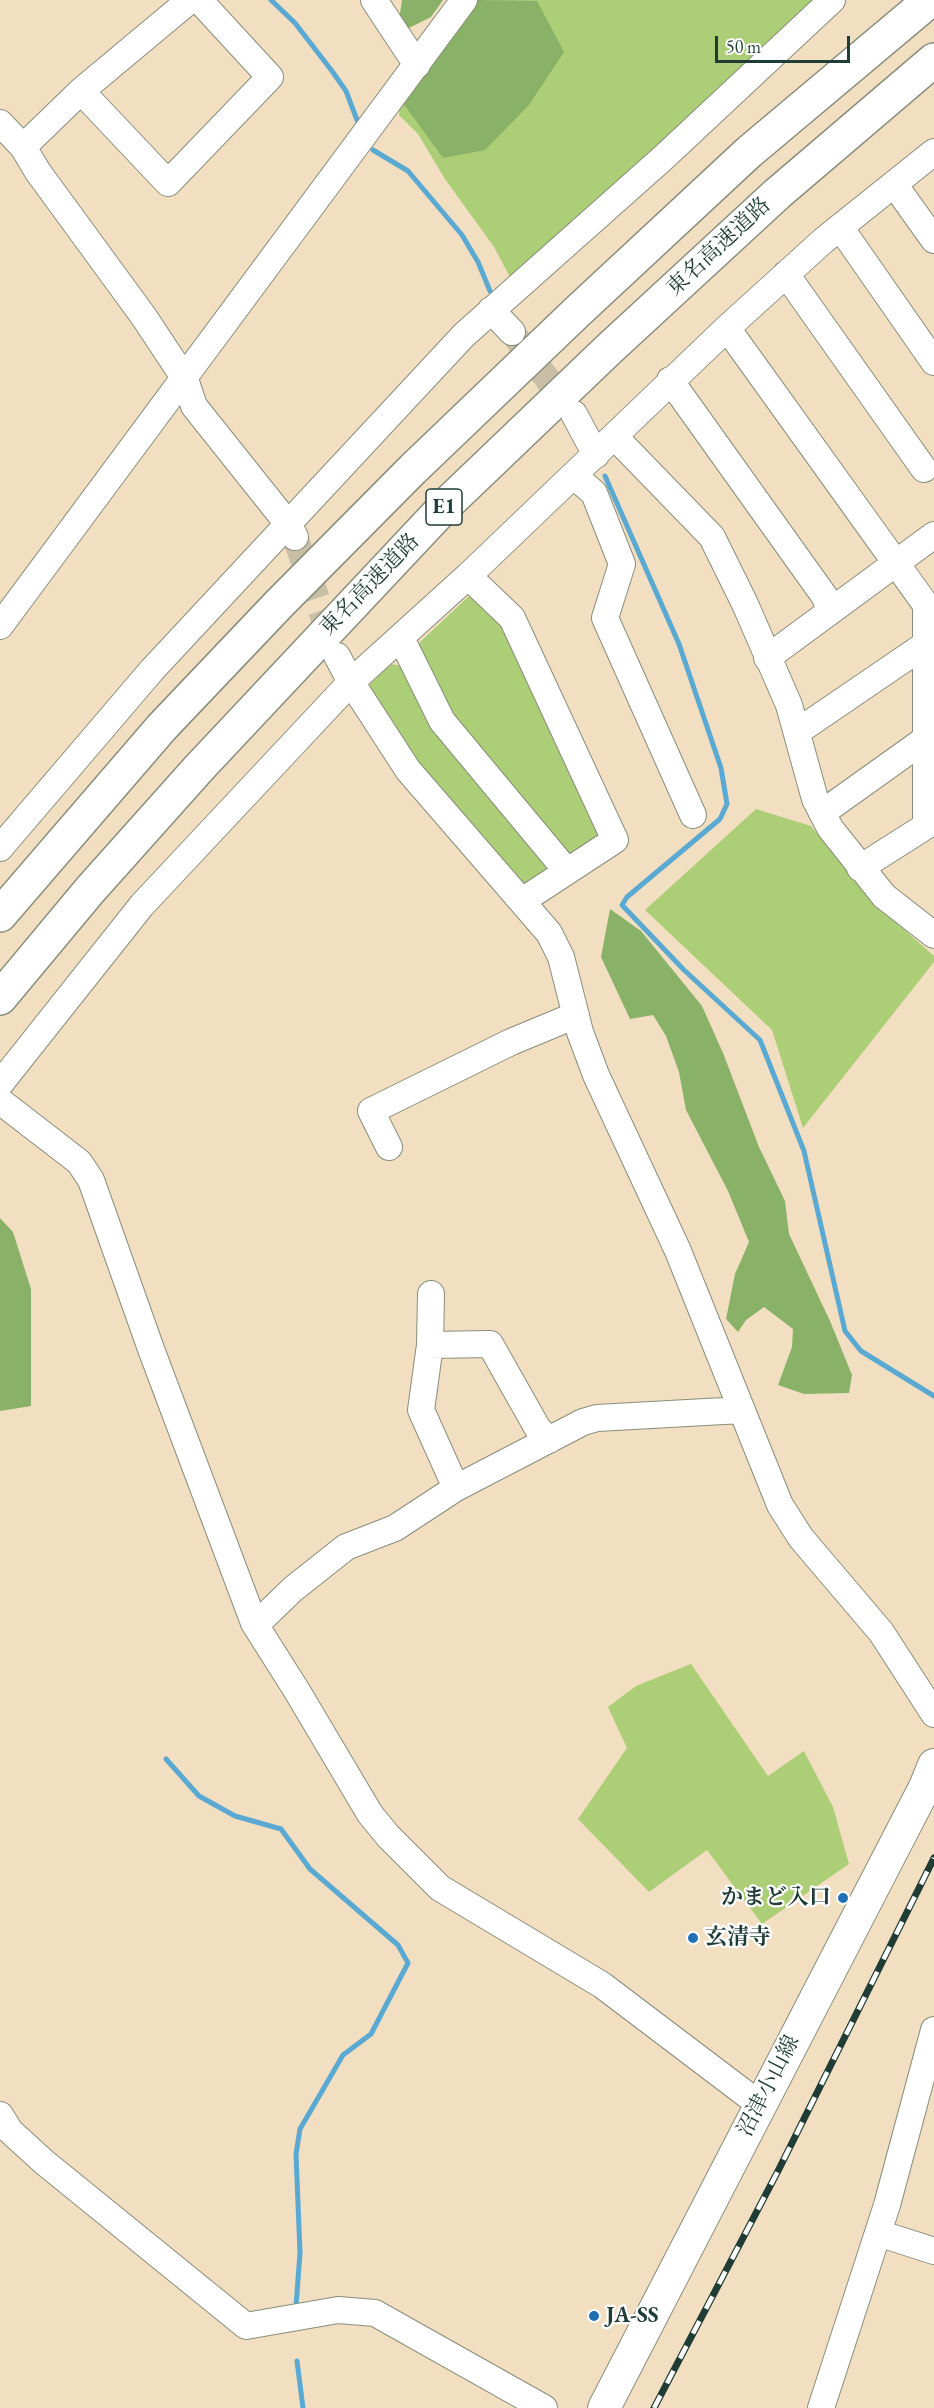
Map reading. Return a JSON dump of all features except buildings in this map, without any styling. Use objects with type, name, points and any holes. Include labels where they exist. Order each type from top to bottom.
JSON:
[{"type":"highway","name":"E1","points":[[0,915],[162,727],[278,605],[413,469],[585,304],[749,152],[930,0]]},
{"type":"highway","name":"東名高速道路","points":[[0,998],[90,890],[199,768],[447,504],[609,349],[777,194],[934,60]]},
{"type":"main road","name":"沼津小山線","points":[[604,2408],[934,1765]]},
{"type":"street","points":[[23,147],[81,91],[190,0]]},
{"type":"street","points":[[81,91],[168,183],[270,77],[199,0]]},
{"type":"street","points":[[374,0],[417,65]]},
{"type":"street","points":[[0,626],[464,0]]},
{"type":"street","points":[[0,848],[152,670],[291,531],[464,335],[663,158],[832,0]]},
{"type":"street","points":[[0,123],[23,147],[38,172],[144,317],[185,379],[194,406],[291,531]]},
{"type":"street","points":[[0,1084],[142,905],[351,682],[468,576],[615,437],[670,380],[786,274],[840,227],[934,152]]},
{"type":"street","points":[[894,184],[934,240]]},
{"type":"street","points":[[840,227],[934,362]]},
{"type":"street","points":[[786,274],[931,468]]},
{"type":"street","points":[[491,310],[512,332]]},
{"type":"street","points":[[727,328],[926,605],[926,826],[860,868]]},
{"type":"street","points":[[670,380],[825,597],[830,612]]},
{"type":"street","points":[[574,414],[596,455]]},
{"type":"street","points":[[615,437],[712,537],[745,604],[789,705],[814,799],[822,813],[860,868],[884,896],[934,935]]},
{"type":"street","points":[[574,476],[594,493],[622,564],[605,618],[693,815]]},
{"type":"street","points":[[767,658],[934,535]]},
{"type":"street","points":[[468,576],[512,618],[615,840],[522,901]]},
{"type":"street","points":[[401,638],[442,721],[566,870]]},
{"type":"street","points":[[797,732],[926,644]]},
{"type":"street","points":[[338,656],[351,682],[408,770],[549,933],[561,957],[576,1015],[596,1075],[678,1251],[780,1505],[801,1538],[881,1632],[934,1714]]},
{"type":"street","points":[[822,813],[927,738]]},
{"type":"street","points":[[389,1147],[370,1111],[511,1042],[576,1015]]},
{"type":"street","points":[[0,1101],[79,1162],[91,1180],[151,1349],[254,1623],[370,1814],[388,1836],[440,1888],[602,1985],[759,2104]]},
{"type":"street","points":[[431,1294],[430,1345],[421,1410],[456,1488]]},
{"type":"street","points":[[430,1345],[490,1344],[538,1429],[549,1440]]},
{"type":"street","points":[[254,1623],[264,1617],[293,1589],[346,1546],[395,1528],[456,1488],[583,1422],[597,1418],[741,1410]]},
{"type":"street","points":[[821,2408],[878,2233],[905,2142],[934,2030]]},
{"type":"street","points":[[0,2115],[10,2131],[44,2162],[246,2326],[338,2310],[375,2313],[544,2408]]},
{"type":"street","points":[[878,2233],[934,2251]]},
{"type":"green space","points":[[402,0],[443,0],[431,17],[397,34]]},
{"type":"green space","points":[[477,0],[817,0],[516,275],[510,277],[494,247],[445,179],[418,134],[399,115],[399,106]]},
{"type":"green space","points":[[478,0],[537,1],[564,52],[529,105],[485,150],[443,158],[400,99]]},
{"type":"green space","points":[[468,597],[483,599],[503,623],[602,828],[600,841],[576,856],[563,853],[449,715],[417,656],[420,642]]},
{"type":"green space","points":[[391,664],[406,667],[550,862],[549,873],[530,883],[517,882],[414,764],[367,691],[370,684]]},
{"type":"green space","points":[[756,809],[811,826],[875,904],[934,956],[934,962],[803,1128],[772,1030],[645,910]]},
{"type":"green space","points":[[610,909],[641,931],[702,1006],[723,1053],[759,1147],[785,1201],[789,1234],[830,1321],[852,1375],[849,1393],[804,1394],[778,1385],[792,1347],[793,1329],[764,1307],[746,1320],[738,1332],[726,1319],[735,1274],[749,1242],[728,1191],[686,1110],[679,1072],[666,1036],[653,1015],[630,1019],[601,957]]},
{"type":"green space","points":[[0,1218],[13,1232],[31,1289],[31,1406],[0,1411]]},
{"type":"green space","points":[[691,1664],[768,1776],[804,1751],[833,1807],[849,1864],[762,1924],[707,1850],[649,1892],[578,1819],[627,1748],[608,1707],[636,1686]]},
{"type":"waterway","points":[[271,0],[295,23],[332,71],[346,91],[357,120]]},
{"type":"waterway","points":[[373,150],[408,171],[462,235],[478,262],[490,291]]},
{"type":"waterway","points":[[605,476],[679,644],[721,768],[727,804],[720,819],[627,897],[622,905],[684,970],[760,1040],[804,1151],[845,1331],[861,1351],[934,1396]]},
{"type":"waterway","points":[[166,1759],[199,1796],[235,1816],[281,1829],[310,1869],[398,1945],[408,1963],[371,2034],[343,2055],[300,2129],[296,2154],[300,2253],[296,2306]]},
{"type":"waterway","points":[[297,2361],[303,2408]]},
{"type":"tunnel","points":[[512,332],[570,409]]},
{"type":"tunnel","points":[[295,537],[333,644]]},
{"type":"railway","points":[[654,2408],[778,2171],[934,1858]]},
{"type":"place","name":"かまど入口","points":[[843,1898]]},
{"type":"place","name":"玄清寺","points":[[693,1938]]},
{"type":"place","name":"JA-SS","points":[[594,2316]]}]
